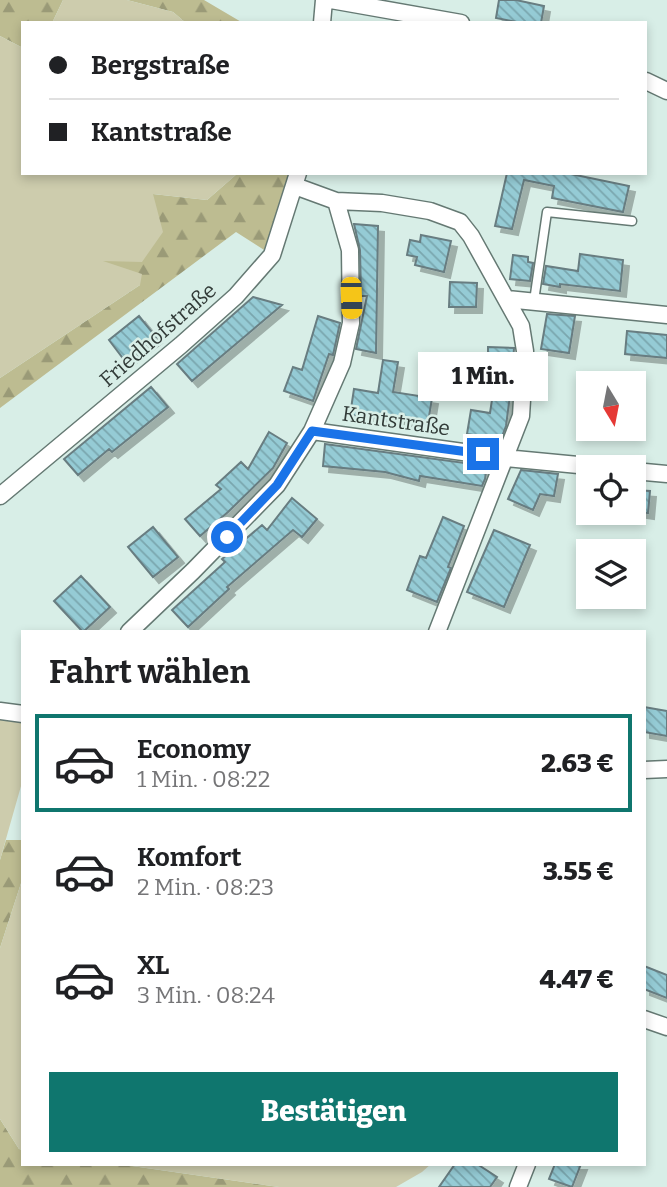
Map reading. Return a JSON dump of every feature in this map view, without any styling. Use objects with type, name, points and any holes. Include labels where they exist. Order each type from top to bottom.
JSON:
[{"type":"street","points":[[323,21],[324,0]]},
{"type":"street","points":[[331,0],[450,21]]},
{"type":"street","points":[[647,81],[667,91]]},
{"type":"street","points":[[296,180],[336,201],[394,205],[430,211],[460,222],[471,236],[521,326],[525,351],[521,416],[438,630]]},
{"type":"street","name":"Friedhofstraße","points":[[0,496],[236,296],[272,255],[296,180]]},
{"type":"street","points":[[131,630],[277,485],[312,431],[342,363],[351,323],[350,250],[336,201]]},
{"type":"street","points":[[507,299],[667,315]]},
{"type":"street","name":"Kantstraße","points":[[312,431],[506,458],[576,465]]},
{"type":"street","points":[[646,472],[667,474]]},
{"type":"street","points":[[0,711],[21,714]]},
{"type":"street","points":[[646,769],[667,769]]},
{"type":"street","points":[[646,1020],[667,1027]]},
{"type":"street","points":[[518,1187],[526,1166]]},
{"type":"lane","points":[[534,302],[547,212],[632,221]]},
{"type":"green space","points":[[0,0],[63,0],[53,21],[21,21],[21,47],[0,36]]},
{"type":"green space","points":[[63,0],[127,0],[173,12],[184,21],[53,21]]},
{"type":"green space","points":[[127,0],[204,0],[240,21],[184,21],[173,12]]},
{"type":"green space","points":[[0,36],[21,47],[21,175],[236,175],[207,200],[153,194],[163,232],[142,262],[103,261],[142,274],[140,285],[0,378]]},
{"type":"green space","points":[[236,175],[296,175],[272,255],[236,232],[0,408],[0,378],[140,285],[100,261],[153,194],[207,200]]},
{"type":"green space","points":[[0,711],[21,714],[21,786],[0,860]]},
{"type":"green space","points":[[6,840],[21,840],[21,883],[0,948],[0,860]]},
{"type":"green space","points":[[21,883],[21,1150],[0,1119],[0,948]]},
{"type":"green space","points":[[0,1119],[21,1150],[21,1166],[132,1166],[279,1187],[0,1187]]},
{"type":"green space","points":[[132,1166],[429,1166],[396,1187],[279,1187]]},
{"type":"building","points":[[499,0],[516,0],[544,6],[541,21],[496,18]]},
{"type":"building","points":[[507,175],[576,175],[629,186],[623,212],[552,198],[554,186],[524,180],[512,229],[495,226]]},
{"type":"building","points":[[354,224],[378,226],[376,353],[356,349],[367,296],[361,296],[360,250]]},
{"type":"building","points":[[421,235],[451,241],[444,272],[415,265],[417,257],[407,255],[410,240],[420,242]]},
{"type":"building","points":[[580,254],[623,260],[620,291],[543,284],[546,266],[578,271]]},
{"type":"building","points":[[513,255],[528,257],[528,262],[533,263],[530,281],[510,279]]},
{"type":"building","points":[[450,282],[477,283],[476,307],[449,307]]},
{"type":"building","points":[[253,297],[282,305],[192,381],[177,364]]},
{"type":"building","points":[[547,314],[575,316],[569,353],[541,349]]},
{"type":"building","points":[[139,316],[156,337],[125,361],[109,340]]},
{"type":"building","points":[[318,316],[340,323],[333,355],[329,354],[313,401],[284,391],[293,367],[302,370]]},
{"type":"building","points":[[627,331],[667,335],[667,358],[625,354]]},
{"type":"building","points":[[488,347],[514,348],[506,426],[501,439],[467,434],[471,410],[490,413],[495,380],[462,380],[463,359],[488,359]]},
{"type":"building","points":[[383,360],[398,362],[393,392],[432,398],[428,423],[350,415],[354,389],[378,393]]},
{"type":"building","points":[[151,387],[168,407],[112,452],[109,449],[78,475],[64,459]]},
{"type":"building","points":[[269,432],[287,443],[273,468],[200,536],[185,519],[221,489],[216,485],[241,462],[248,469]]},
{"type":"building","points":[[325,444],[487,466],[485,479],[482,486],[420,476],[419,481],[385,472],[323,466]]},
{"type":"building","points":[[521,470],[558,474],[554,496],[540,494],[533,510],[508,499]]},
{"type":"building","points":[[646,491],[650,491],[646,513]]},
{"type":"building","points":[[292,498],[317,519],[302,537],[293,530],[227,587],[229,589],[188,627],[172,610],[225,562],[222,559],[262,525],[267,530]]},
{"type":"building","points":[[443,517],[464,526],[437,602],[407,590],[420,556],[426,558]]},
{"type":"building","points":[[153,527],[178,557],[153,577],[128,547]]},
{"type":"building","points":[[494,530],[530,545],[504,607],[467,592]]},
{"type":"building","points":[[81,576],[110,607],[85,630],[81,630],[54,601]]},
{"type":"building","points":[[646,707],[667,711],[667,736],[646,732]]},
{"type":"building","points":[[646,967],[667,975],[667,998],[646,990]]},
{"type":"building","points":[[454,1166],[480,1166],[497,1177],[490,1187],[439,1187]]},
{"type":"building","points":[[554,1166],[580,1166],[572,1187],[549,1179]]},
{"type":"route","points":[[227,537],[277,485],[312,431],[483,454]]}]
